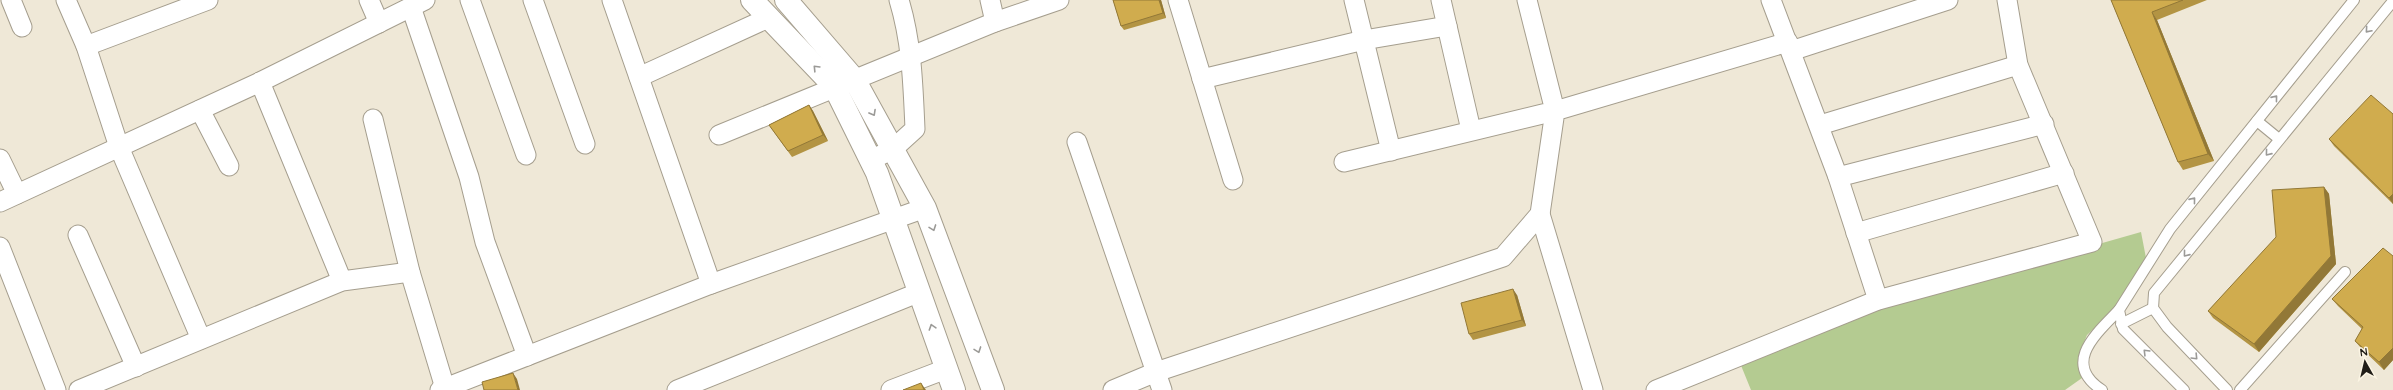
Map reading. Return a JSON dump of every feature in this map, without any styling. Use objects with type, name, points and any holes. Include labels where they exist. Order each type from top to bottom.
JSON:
[{"type":"main road","points":[[752,0],[834,86],[870,160],[894,218],[954,390]]},
{"type":"main road","points":[[786,0],[854,79],[926,208],[993,390]]},
{"type":"street","points":[[11,0],[22,26]]},
{"type":"street","points":[[66,0],[86,46],[119,147],[201,339]]},
{"type":"street","points":[[86,46],[208,0]]},
{"type":"street","points":[[369,0],[379,23]]},
{"type":"street","points":[[470,0],[526,155]]},
{"type":"street","points":[[533,0],[585,144]]},
{"type":"street","points":[[612,0],[711,284]]},
{"type":"street","points":[[870,160],[893,148],[915,129],[912,57],[908,28],[900,0]]},
{"type":"street","points":[[990,0],[995,22]]},
{"type":"street","points":[[719,135],[834,86],[912,57],[995,22],[1059,0]]},
{"type":"street","points":[[1178,0],[1233,180]]},
{"type":"street","points":[[1354,0],[1391,151]]},
{"type":"street","points":[[1441,0],[1471,130]]},
{"type":"street","points":[[1527,0],[1555,112],[1540,214],[1593,390]]},
{"type":"street","points":[[1771,0],[1820,126],[1878,300]]},
{"type":"street","points":[[1344,162],[1471,130],[1555,112],[1790,47],[1948,0]]},
{"type":"street","points":[[1656,390],[1878,300],[2092,242],[2044,124],[2018,65],[2007,0]]},
{"type":"street","points":[[0,159],[8,198],[260,82],[418,4],[469,177],[485,242],[527,356]]},
{"type":"street","points":[[639,77],[768,18]]},
{"type":"street","points":[[1202,79],[1364,40],[1447,26]]},
{"type":"street","points":[[1820,126],[2018,65]]},
{"type":"street","points":[[260,82],[342,281]]},
{"type":"street","points":[[200,110],[229,166]]},
{"type":"street","points":[[373,119],[410,272],[442,389],[711,284],[894,218],[926,208]]},
{"type":"street","points":[[1838,178],[2044,124]]},
{"type":"street","points":[[1077,142],[1162,390]]},
{"type":"street","points":[[1856,233],[2064,173]]},
{"type":"street","points":[[1113,390],[1156,372],[1502,257],[1540,214]]},
{"type":"street","points":[[78,235],[136,366]]},
{"type":"street","points":[[0,247],[56,390]]},
{"type":"street","points":[[79,390],[342,281],[410,272]]},
{"type":"street","points":[[677,390],[920,292]]},
{"type":"street","points":[[891,390],[946,369]]},
{"type":"lane","points":[[2102,390],[2094,385],[2086,373],[2083,359],[2092,339],[2119,310],[2125,298],[2170,228],[2354,0]]},
{"type":"lane","points":[[2220,388],[2167,327],[2153,308],[2154,293],[2393,1]]},
{"type":"lane","points":[[2257,121],[2279,139]]},
{"type":"lane","points":[[2240,390],[2345,272]]},
{"type":"lane","points":[[2121,324],[2153,308]]},
{"type":"lane","points":[[2119,310],[2123,329],[2184,390]]},
{"type":"green space","points":[[2141,232],[2146,258],[2116,308],[2087,335],[2080,352],[2082,378],[2065,390],[1751,390],[1740,363],[1881,306]]},
{"type":"building","points":[[1113,0],[1159,0],[1163,13],[1121,26]]},
{"type":"building","points":[[2111,0],[2183,0],[2152,12],[2208,154],[2178,162]]},
{"type":"building","points":[[2371,95],[2393,114],[2393,194],[2389,198],[2329,139]]},
{"type":"building","points":[[809,105],[823,135],[788,151],[769,125]]},
{"type":"building","points":[[2324,187],[2331,256],[2254,344],[2208,311],[2276,237],[2272,190]]},
{"type":"building","points":[[2383,248],[2393,256],[2393,348],[2379,362],[2355,341],[2363,327],[2332,299]]},
{"type":"building","points":[[1513,289],[1522,320],[1469,334],[1461,303]]},
{"type":"building","points":[[513,373],[518,390],[484,390],[482,382]]},
{"type":"building","points":[[921,383],[924,390],[903,390]]}]
